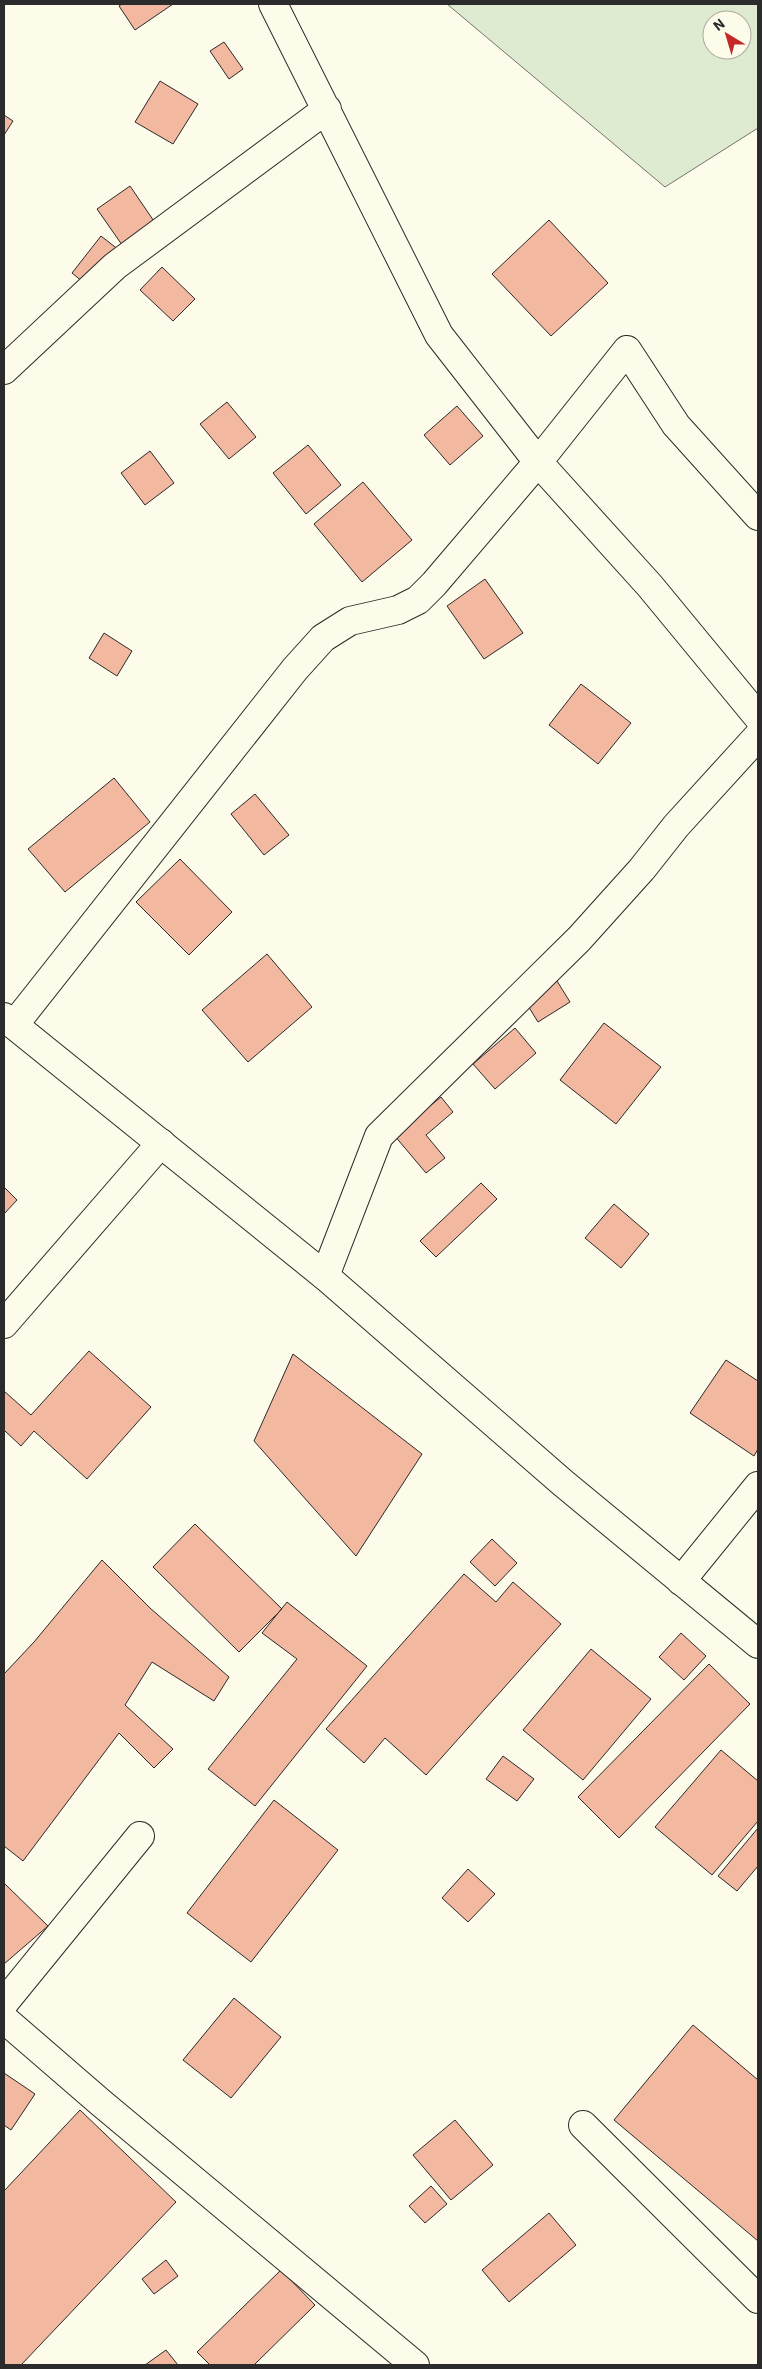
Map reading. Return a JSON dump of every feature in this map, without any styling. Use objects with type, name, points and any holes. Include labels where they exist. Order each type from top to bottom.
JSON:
[{"type":"street","points":[[273,4],[439,335],[538,462],[650,586],[758,717]]},
{"type":"street","points":[[4,370],[114,266],[327,109]]},
{"type":"street","points":[[758,516],[676,425],[627,350],[538,462],[434,584],[418,600],[398,610],[350,621],[318,644],[295,669],[9,1021],[325,1276],[562,1484],[758,1644]]},
{"type":"street","points":[[325,1276],[379,1136],[579,939],[642,869],[676,826],[758,736]]},
{"type":"street","points":[[4,1324],[161,1144]]},
{"type":"street","points":[[681,1581],[758,1486]]},
{"type":"street","points":[[4,2003],[140,1836]]},
{"type":"street","points":[[4,2019],[100,2102],[415,2365]]},
{"type":"street","points":[[583,2125],[758,2299]]},
{"type":"green space","points":[[447,4],[758,4],[758,128],[665,187]]},
{"type":"building","points":[[122,4],[173,4],[135,30],[119,6]]},
{"type":"building","points":[[224,42],[243,69],[229,79],[210,51]]},
{"type":"building","points":[[160,81],[198,104],[173,144],[135,122]]},
{"type":"building","points":[[4,115],[13,121],[4,135]]},
{"type":"building","points":[[130,186],[160,230],[127,252],[97,209]]},
{"type":"building","points":[[549,220],[608,283],[551,336],[492,274]]},
{"type":"building","points":[[101,236],[124,254],[94,291],[72,273]]},
{"type":"building","points":[[162,267],[195,299],[173,321],[140,290]]},
{"type":"building","points":[[227,402],[256,437],[229,459],[200,424]]},
{"type":"building","points":[[457,406],[483,436],[450,465],[424,435]]},
{"type":"building","points":[[308,445],[341,485],[306,514],[273,473]]},
{"type":"building","points":[[150,451],[174,483],[145,505],[121,473]]},
{"type":"building","points":[[363,482],[412,540],[362,582],[314,524]]},
{"type":"building","points":[[485,579],[523,633],[484,659],[447,606]]},
{"type":"building","points":[[104,633],[132,651],[117,676],[89,658]]},
{"type":"building","points":[[581,684],[631,723],[598,764],[549,725]]},
{"type":"building","points":[[114,778],[150,822],[65,892],[28,849]]},
{"type":"building","points":[[255,794],[289,835],[264,855],[231,814]]},
{"type":"building","points":[[180,859],[232,912],[189,955],[136,902]]},
{"type":"building","points":[[267,954],[312,1007],[248,1062],[202,1010]]},
{"type":"building","points":[[557,981],[570,1002],[538,1022],[525,1001]]},
{"type":"building","points":[[604,1023],[661,1067],[616,1124],[560,1080]]},
{"type":"building","points":[[515,1028],[536,1053],[495,1089],[473,1064]]},
{"type":"building","points":[[441,1097],[453,1112],[426,1135],[445,1158],[426,1173],[394,1135]]},
{"type":"building","points":[[481,1183],[497,1199],[436,1257],[420,1241]]},
{"type":"building","points":[[4,1187],[17,1200],[4,1214]]},
{"type":"building","points":[[614,1204],[649,1234],[621,1268],[585,1238]]},
{"type":"building","points":[[89,1351],[151,1407],[87,1479],[34,1431],[21,1446],[4,1430],[4,1391],[31,1415]]},
{"type":"building","points":[[293,1354],[422,1454],[356,1556],[254,1441]]},
{"type":"building","points":[[726,1360],[758,1381],[758,1449],[754,1456],[690,1413]]},
{"type":"building","points":[[195,1524],[282,1609],[239,1652],[153,1567]]},
{"type":"building","points":[[492,1539],[517,1563],[495,1586],[470,1562]]},
{"type":"building","points":[[102,1560],[150,1608],[229,1677],[214,1701],[152,1662],[125,1705],[173,1749],[154,1768],[119,1733],[23,1861],[4,1846],[4,1674],[34,1642]]},
{"type":"building","points":[[464,1574],[496,1602],[513,1582],[561,1624],[426,1775],[385,1738],[364,1763],[326,1729]]},
{"type":"building","points":[[287,1602],[367,1666],[255,1806],[208,1769],[297,1659],[262,1633]]},
{"type":"building","points":[[681,1633],[706,1656],[684,1680],[659,1657]]},
{"type":"building","points":[[591,1649],[651,1699],[583,1780],[523,1730]]},
{"type":"building","points":[[709,1664],[750,1704],[619,1838],[578,1797]]},
{"type":"building","points":[[721,1750],[758,1781],[758,1821],[712,1875],[655,1827]]},
{"type":"building","points":[[503,1756],[534,1779],[517,1801],[486,1779]]},
{"type":"building","points":[[274,1800],[338,1850],[251,1962],[187,1913]]},
{"type":"building","points":[[758,1828],[758,1866],[737,1891],[718,1876]]},
{"type":"building","points":[[468,1869],[495,1894],[468,1922],[442,1898]]},
{"type":"building","points":[[4,1883],[48,1926],[4,1964]]},
{"type":"building","points":[[234,1998],[281,2037],[231,2098],[183,2060]]},
{"type":"building","points":[[693,2025],[758,2080],[758,2241],[614,2120]]},
{"type":"building","points":[[4,2073],[35,2094],[11,2130],[4,2125]]},
{"type":"building","points":[[80,2110],[176,2202],[21,2365],[4,2365],[4,2191]]},
{"type":"building","points":[[455,2120],[493,2165],[451,2200],[413,2155]]},
{"type":"building","points":[[431,2186],[447,2204],[425,2223],[409,2206]]},
{"type":"building","points":[[549,2213],[576,2245],[509,2302],[482,2270]]},
{"type":"building","points":[[166,2260],[178,2276],[154,2294],[142,2279]]},
{"type":"building","points":[[281,2270],[315,2305],[254,2365],[210,2365],[197,2352]]},
{"type":"building","points":[[166,2350],[178,2365],[145,2365]]}]
